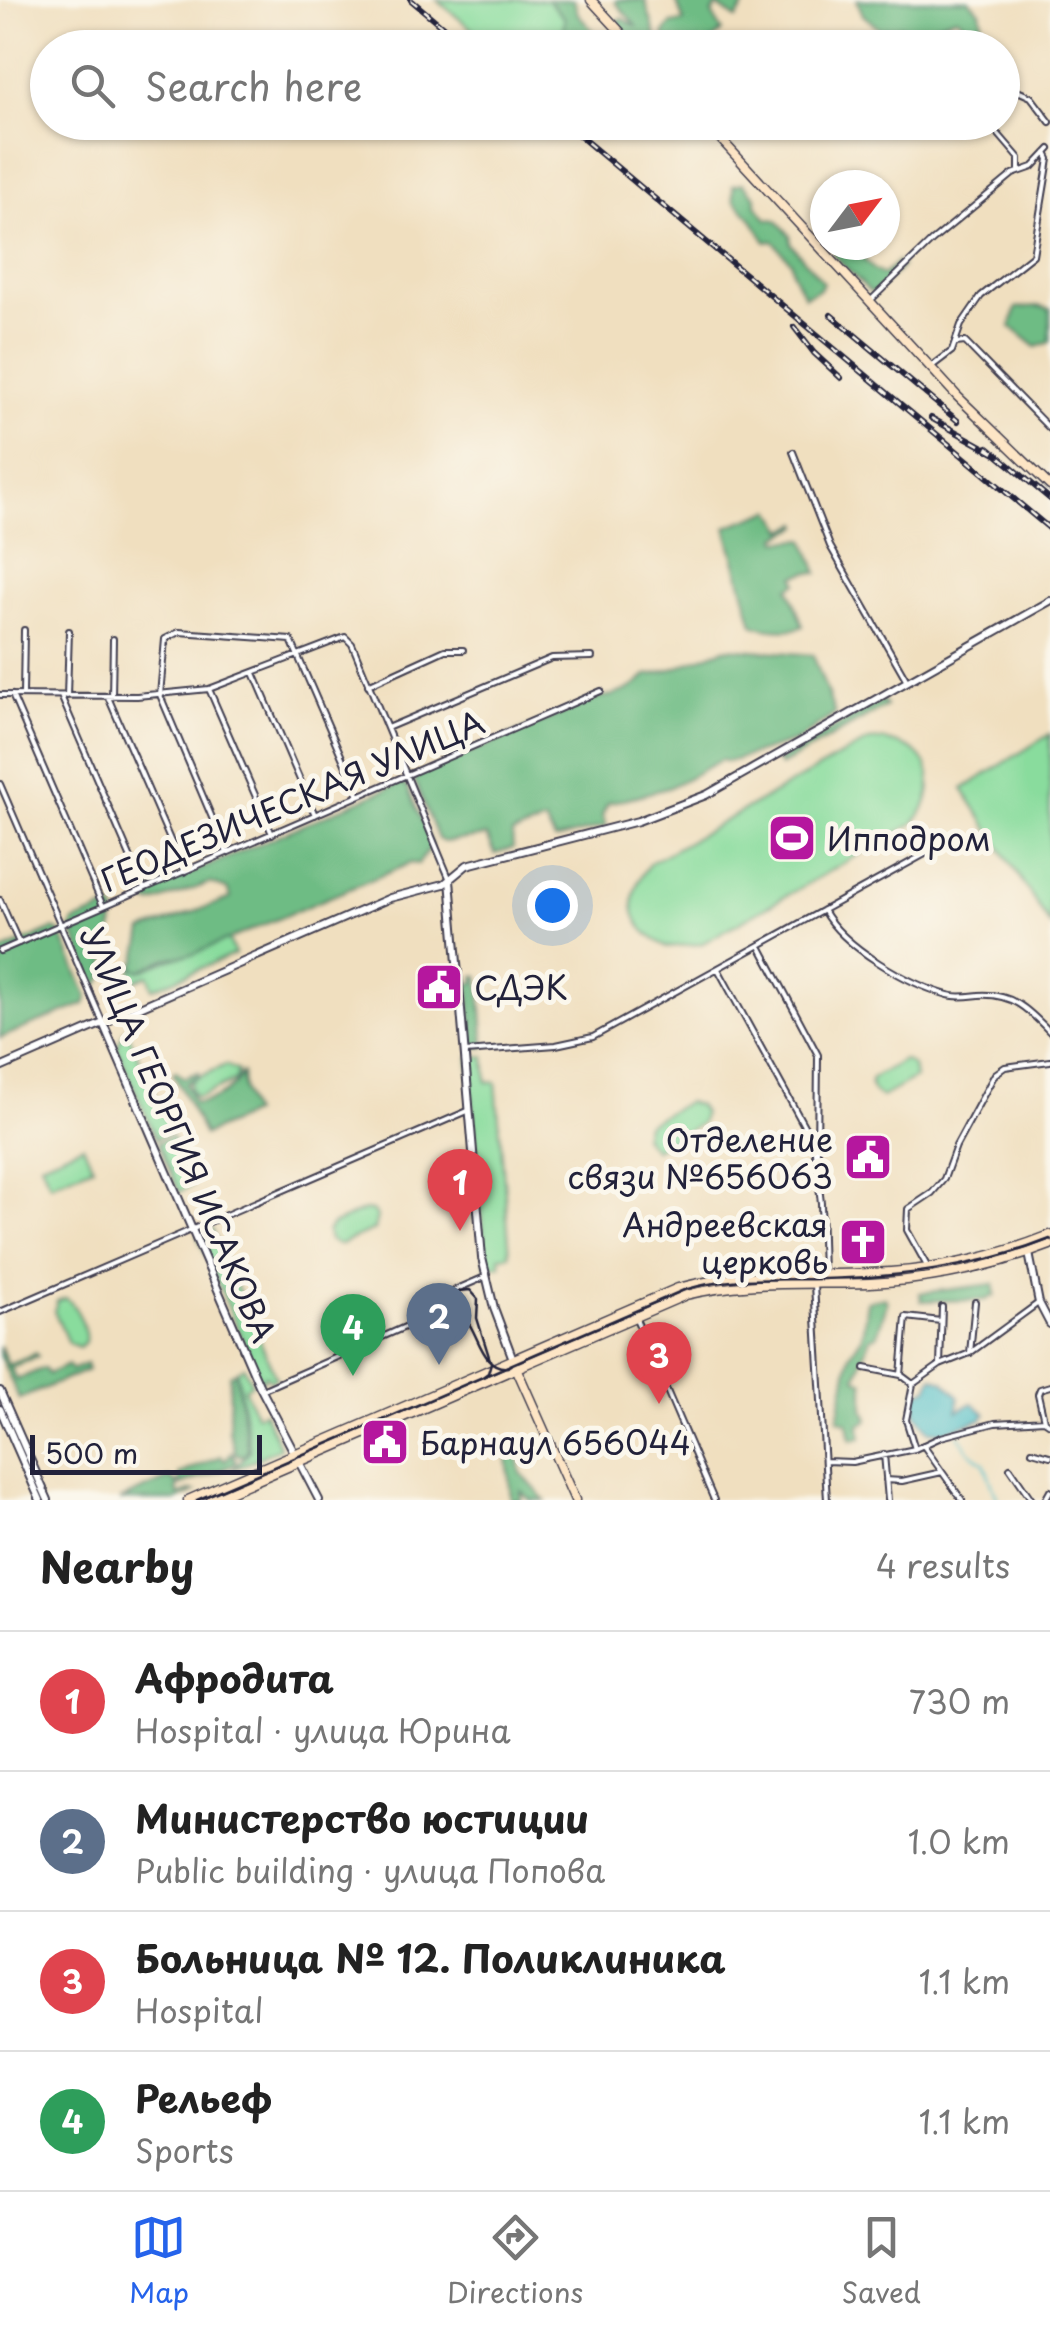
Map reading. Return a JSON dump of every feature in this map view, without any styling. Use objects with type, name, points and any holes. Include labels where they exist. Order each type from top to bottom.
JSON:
[{"type":"main road","points":[[591,0],[618,30]]},
{"type":"main road","points":[[722,140],[930,368],[1050,486]]},
{"type":"main road","points":[[188,1500],[298,1457],[633,1312],[696,1293],[912,1279],[979,1262],[1050,1235]]},
{"type":"main road","points":[[633,1312],[670,1290],[704,1282],[928,1268],[1029,1253],[1050,1245]]},
{"type":"main road","points":[[514,1363],[575,1500]]},
{"type":"main road","points":[[211,1500],[298,1457]]},
{"type":"street","points":[[1020,92],[1031,97],[1050,122]]},
{"type":"street","points":[[1003,140],[1018,158],[1019,170]]},
{"type":"street","points":[[1019,170],[1026,172],[1048,151]]},
{"type":"street","points":[[930,368],[952,351],[961,325],[980,296],[1033,255],[1048,151]]},
{"type":"street","points":[[870,301],[932,241],[1019,170]]},
{"type":"street","points":[[956,342],[965,342],[1050,429]]},
{"type":"street","points":[[793,452],[830,546],[908,684]]},
{"type":"street","points":[[0,1068],[390,898],[450,880],[467,865],[638,821],[692,802],[1050,601]]},
{"type":"street","points":[[23,695],[24,630]]},
{"type":"street","points":[[69,631],[64,696],[144,889]]},
{"type":"street","points":[[228,853],[160,695],[164,639],[175,632],[287,638],[294,644],[359,796]]},
{"type":"street","points":[[0,695],[110,697],[210,690],[340,637],[352,644],[450,880],[485,1277],[514,1363]]},
{"type":"street","points":[[113,639],[110,697],[184,872]]},
{"type":"street","points":[[368,684],[446,650],[464,650]]},
{"type":"street","points":[[387,728],[552,658],[592,656]]},
{"type":"street","points":[[254,672],[315,815]]},
{"type":"street","points":[[210,690],[272,834]]},
{"type":"street","name":"ГЕОДЕЗИЧЕСКАЯ УЛИЦА","points":[[0,951],[601,692]]},
{"type":"street","points":[[12,695],[103,906]]},
{"type":"street","name":"УЛИЦА ГЕОРГИЯ ИСАКОВА","points":[[0,784],[262,1390],[319,1500]]},
{"type":"street","points":[[465,1052],[578,1042],[646,1010],[945,843]]},
{"type":"street","points":[[0,900],[18,943]]},
{"type":"street","points":[[824,910],[831,924],[860,952],[953,997],[1008,997],[1050,1032]]},
{"type":"street","points":[[760,946],[818,1055],[817,1158],[823,1275],[814,1284],[827,1500]]},
{"type":"street","points":[[718,969],[809,1130],[817,1158]]},
{"type":"street","points":[[928,1268],[907,1230],[908,1210],[944,1179],[956,1146],[995,1074],[1005,1067],[1050,1061]]},
{"type":"street","points":[[0,1312],[470,1110]]},
{"type":"street","points":[[1029,1253],[1038,1303],[1050,1324]]},
{"type":"street","points":[[262,1390],[414,1323],[457,1289],[485,1277]]},
{"type":"street","points":[[970,1353],[975,1302]]},
{"type":"street","points":[[915,1448],[906,1420],[913,1384],[940,1365],[970,1353],[1038,1303]]},
{"type":"street","points":[[940,1365],[942,1307]]},
{"type":"street","points":[[633,1312],[714,1500]]},
{"type":"street","points":[[901,1374],[906,1317],[941,1321]]},
{"type":"street","points":[[865,1368],[901,1374],[913,1384]]},
{"type":"street","points":[[1044,1420],[1038,1391],[1050,1386]]},
{"type":"street","points":[[0,1392],[40,1500]]},
{"type":"street","points":[[0,1409],[18,1441]]},
{"type":"street","points":[[826,1461],[852,1462],[995,1424],[1044,1420],[1050,1424]]},
{"type":"street","points":[[923,1445],[962,1500]]},
{"type":"street","points":[[1032,1451],[1050,1456]]},
{"type":"street","points":[[884,1454],[888,1500]]},
{"type":"street","points":[[1010,1468],[1032,1500]]},
{"type":"street","points":[[886,1480],[902,1481],[942,1472]]},
{"type":"street","points":[[32,1474],[48,1500]]},
{"type":"street","points":[[1044,1500],[1050,1491]]},
{"type":"green space","points":[[437,0],[548,0],[565,19],[563,30],[473,30]]},
{"type":"green space","points":[[548,0],[574,0],[578,14],[592,30],[563,30],[565,19]]},
{"type":"green space","points":[[645,0],[654,30],[623,30],[616,22],[621,18],[637,27],[615,2]]},
{"type":"green space","points":[[676,0],[743,0],[746,4],[736,19],[717,6],[712,14],[721,30],[666,30],[671,24],[684,22]]},
{"type":"green space","points":[[857,0],[969,0],[980,11],[983,29],[963,30],[965,25],[957,17],[936,24],[932,30],[902,30],[902,26],[881,30],[863,15]]},
{"type":"green space","points":[[743,183],[756,197],[756,205],[767,219],[776,220],[790,235],[791,244],[823,282],[820,289],[804,296],[791,262],[773,241],[766,242],[734,200],[733,185]]},
{"type":"green space","points":[[838,260],[865,260],[883,275],[898,262],[902,267],[875,292],[870,292]]},
{"type":"green space","points":[[1016,308],[1050,309],[1050,342],[1036,347],[1011,327]]},
{"type":"green space","points":[[772,510],[785,530],[799,523],[800,526],[778,537],[779,541],[805,539],[818,573],[795,576],[797,583],[789,588],[803,626],[793,629],[753,624],[726,527]]},
{"type":"green space","points":[[728,648],[813,655],[835,714],[796,741],[728,762],[721,760],[668,788],[608,803],[602,815],[606,826],[555,840],[545,822],[512,834],[513,848],[495,854],[487,836],[444,842],[438,839],[414,780],[418,775],[600,697],[626,690],[647,675]]},
{"type":"green space","points":[[883,700],[886,706],[780,766],[777,761]]},
{"type":"green space","points":[[1050,734],[1050,925],[963,789]]},
{"type":"green space","name":"Ипподром","points":[[882,740],[914,751],[927,768],[928,799],[911,825],[701,944],[667,947],[637,921],[633,900],[650,863],[851,750],[869,741]]},
{"type":"green space","points":[[400,783],[407,786],[432,845],[418,864],[411,863],[194,954],[165,959],[140,971],[132,967],[143,931],[231,898],[227,889],[210,883],[151,904],[145,901],[145,893]]},
{"type":"green space","points":[[111,907],[116,911],[103,978],[98,985],[93,982],[71,928],[74,922]]},
{"type":"green space","points":[[54,929],[60,932],[88,997],[85,1004],[0,1038],[0,952]]},
{"type":"green space","points":[[228,939],[235,954],[153,988],[148,975],[131,982],[132,967],[140,971]]},
{"type":"green space","points":[[475,976],[479,976],[485,1047],[473,1048],[469,983],[475,983]]},
{"type":"green space","points":[[126,1028],[171,1132],[156,1139],[117,1047]]},
{"type":"green space","points":[[485,1056],[487,1082],[496,1082],[510,1255],[500,1256],[501,1265],[486,1266],[469,1057]]},
{"type":"green space","points":[[904,1060],[913,1066],[915,1078],[882,1097],[874,1092],[872,1078]]},
{"type":"green space","points":[[226,1065],[238,1071],[236,1080],[194,1096],[192,1080]]},
{"type":"green space","points":[[176,1071],[184,1078],[198,1072],[186,1084],[194,1103],[223,1094],[242,1072],[251,1114],[204,1135],[173,1073]]},
{"type":"green space","points":[[687,1102],[698,1105],[703,1113],[701,1123],[654,1149],[643,1137],[646,1124]]},
{"type":"green space","points":[[172,1137],[193,1185],[179,1192],[158,1143]]},
{"type":"green space","points":[[83,1145],[93,1166],[50,1184],[41,1163]]},
{"type":"green space","points":[[364,1210],[377,1217],[374,1230],[338,1245],[329,1240],[327,1232],[332,1225]]},
{"type":"green space","points":[[212,1229],[276,1378],[271,1381],[265,1375],[261,1382],[197,1235]]},
{"type":"green space","points":[[994,1284],[995,1295],[986,1300],[921,1301],[920,1293]]},
{"type":"green space","points":[[885,1297],[887,1303],[877,1335],[870,1338],[856,1378],[864,1382],[868,1420],[860,1425],[861,1438],[851,1440],[848,1423],[838,1419],[850,1355],[862,1337],[867,1301]]},
{"type":"green space","points":[[66,1298],[83,1324],[85,1342],[79,1347],[68,1343],[54,1311],[57,1301]]},
{"type":"green space","points":[[0,1346],[8,1365],[36,1353],[38,1356],[11,1368],[16,1380],[44,1368],[48,1374],[68,1365],[71,1370],[86,1364],[88,1370],[19,1399],[0,1356]]},
{"type":"green space","points":[[244,1367],[252,1384],[244,1388],[256,1415],[264,1412],[280,1448],[232,1470],[250,1451],[237,1371]]},
{"type":"green space","points":[[236,1372],[248,1451],[243,1456],[236,1454],[229,1431],[230,1375]]},
{"type":"green space","points":[[506,1444],[516,1444],[521,1473],[545,1500],[530,1500],[521,1491],[521,1500],[511,1500]]},
{"type":"green space","points":[[232,1452],[236,1462],[230,1466],[180,1486],[180,1474],[221,1456],[225,1460]]},
{"type":"green space","points":[[170,1478],[177,1483],[178,1495],[195,1492],[177,1500],[120,1500]]},
{"type":"water","points":[[933,1377],[944,1381],[959,1396],[958,1411],[973,1403],[986,1414],[982,1419],[943,1432],[929,1431],[916,1413],[916,1394],[928,1388]]},
{"type":"waterway","points":[[958,1435],[984,1463],[998,1500]]},
{"type":"tram line","points":[[197,1500],[684,1290],[735,1281],[910,1273],[995,1257],[1050,1239]]},
{"type":"tram line","points":[[481,1378],[488,1373],[491,1363],[477,1318],[478,1299],[470,1290],[460,1291],[453,1299],[454,1309],[469,1324],[489,1360],[494,1364],[500,1367],[508,1367]]},
{"type":"railway","points":[[411,0],[447,30]]},
{"type":"railway","points":[[585,140],[1050,529]]},
{"type":"railway","points":[[831,315],[958,421]]},
{"type":"railway","points":[[794,327],[841,378]]},
{"type":"railway","points":[[931,418],[998,455]]},
{"type":"railway","points":[[988,447],[1050,499]]},
{"type":"place","name":"Ипподром","points":[[792,838]]},
{"type":"place","name":"СДЭК","points":[[439,987]]},
{"type":"place","name":"Отделение связи №656063","points":[[868,1157]]},
{"type":"place","name":"Афродита","points":[[460,1231]]},
{"type":"place","name":"Андреевская церковь","points":[[863,1242]]},
{"type":"place","name":"Министерство юстиции","points":[[439,1365]]},
{"type":"place","name":"Рельеф","points":[[353,1376]]},
{"type":"place","name":"Больница № 12. Поликлиника","points":[[659,1404]]},
{"type":"place","name":"Барнаул 656044","points":[[385,1442]]}]
